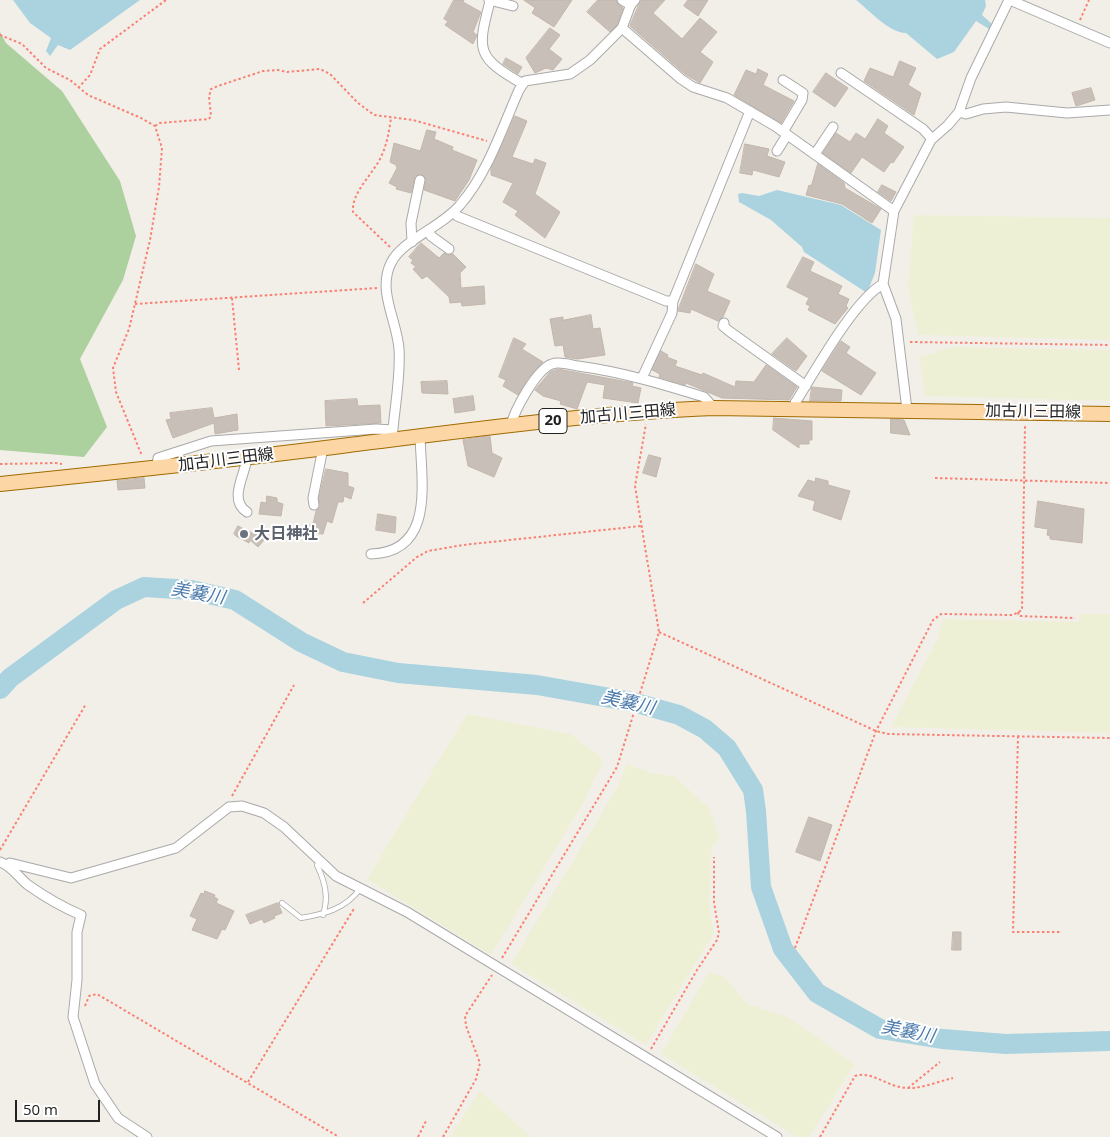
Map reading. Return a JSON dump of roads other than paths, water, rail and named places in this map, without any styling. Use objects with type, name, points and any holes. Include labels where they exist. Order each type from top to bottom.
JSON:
[{"type":"main road","name":"加古川三田線","points":[[0,484],[247,458],[323,448],[392,435],[420,435],[648,411],[714,408],[1110,414]]},
{"type":"street","points":[[513,6],[489,0],[480,37],[481,49],[489,62],[523,84]]},
{"type":"street","points":[[152,469],[158,458],[211,441],[376,429],[392,435],[399,348],[386,289],[386,279],[391,263],[397,254],[429,232],[454,211],[477,184],[494,143],[525,81],[570,74],[590,60],[622,28],[633,3],[622,0]]},
{"type":"street","points":[[907,410],[897,342],[896,319],[883,284],[894,211],[907,181],[932,139],[959,112],[971,78],[1010,0],[1110,43]]},
{"type":"street","points":[[622,28],[687,83],[727,98],[750,111],[785,133],[894,211]]},
{"type":"street","points":[[840,73],[923,129],[932,139]]},
{"type":"street","points":[[777,152],[802,100],[803,93],[783,80]]},
{"type":"street","points":[[959,112],[966,114],[983,109],[1006,108],[1061,113],[1110,110]]},
{"type":"street","points":[[642,378],[672,313],[673,302],[750,111]]},
{"type":"street","points":[[815,154],[833,127]]},
{"type":"street","points":[[412,242],[411,223],[420,180]]},
{"type":"street","points":[[454,211],[457,216],[666,301],[673,302]]},
{"type":"street","points":[[429,232],[431,236],[449,248]]},
{"type":"street","points":[[794,409],[842,328],[873,290],[883,284]]},
{"type":"street","points":[[724,323],[723,326],[729,331],[806,386]]},
{"type":"street","points":[[511,426],[512,418],[532,383],[543,368],[554,363],[618,371],[704,397],[714,408]]},
{"type":"street","points":[[371,554],[385,554],[410,539],[417,528],[421,504],[420,435]]},
{"type":"street","points":[[314,505],[313,498],[323,448]]},
{"type":"street","points":[[247,458],[238,488],[237,500],[241,508],[247,512]]},
{"type":"street","points":[[4,864],[10,863],[71,878],[176,848],[229,807],[242,806],[264,813],[284,827],[336,876],[407,912],[777,1137]]},
{"type":"street","points":[[4,864],[40,893],[60,906],[81,915],[77,932],[77,980],[73,1017],[95,1084],[118,1118],[147,1137]]},
{"type":"lane","points":[[320,861],[318,865],[326,890],[327,904],[323,915]]},
{"type":"lane","points":[[282,904],[301,918],[323,915],[339,908],[362,888]]},
{"type":"water","points":[[13,0],[140,0],[70,50],[58,45],[50,56],[46,51],[51,38],[30,23]]},
{"type":"water","points":[[856,0],[985,0],[986,6],[982,15],[993,25],[985,40],[989,29],[976,21],[954,52],[937,59],[906,33],[886,25]]},
{"type":"water","points":[[777,190],[841,205],[881,230],[875,273],[867,293],[804,252],[802,247],[771,220],[739,202],[738,194],[759,196]]},
{"type":"waterway","name":"美嚢川","points":[[0,689],[10,678],[116,600],[144,587],[191,590],[235,600],[301,642],[343,662],[398,673],[537,685],[633,702],[679,715],[705,729],[727,748],[753,790],[761,887],[783,949],[817,993],[880,1029],[942,1039],[1006,1044],[1110,1041]]},
{"type":"place","name":"大日神社","points":[[244,534]]}]
